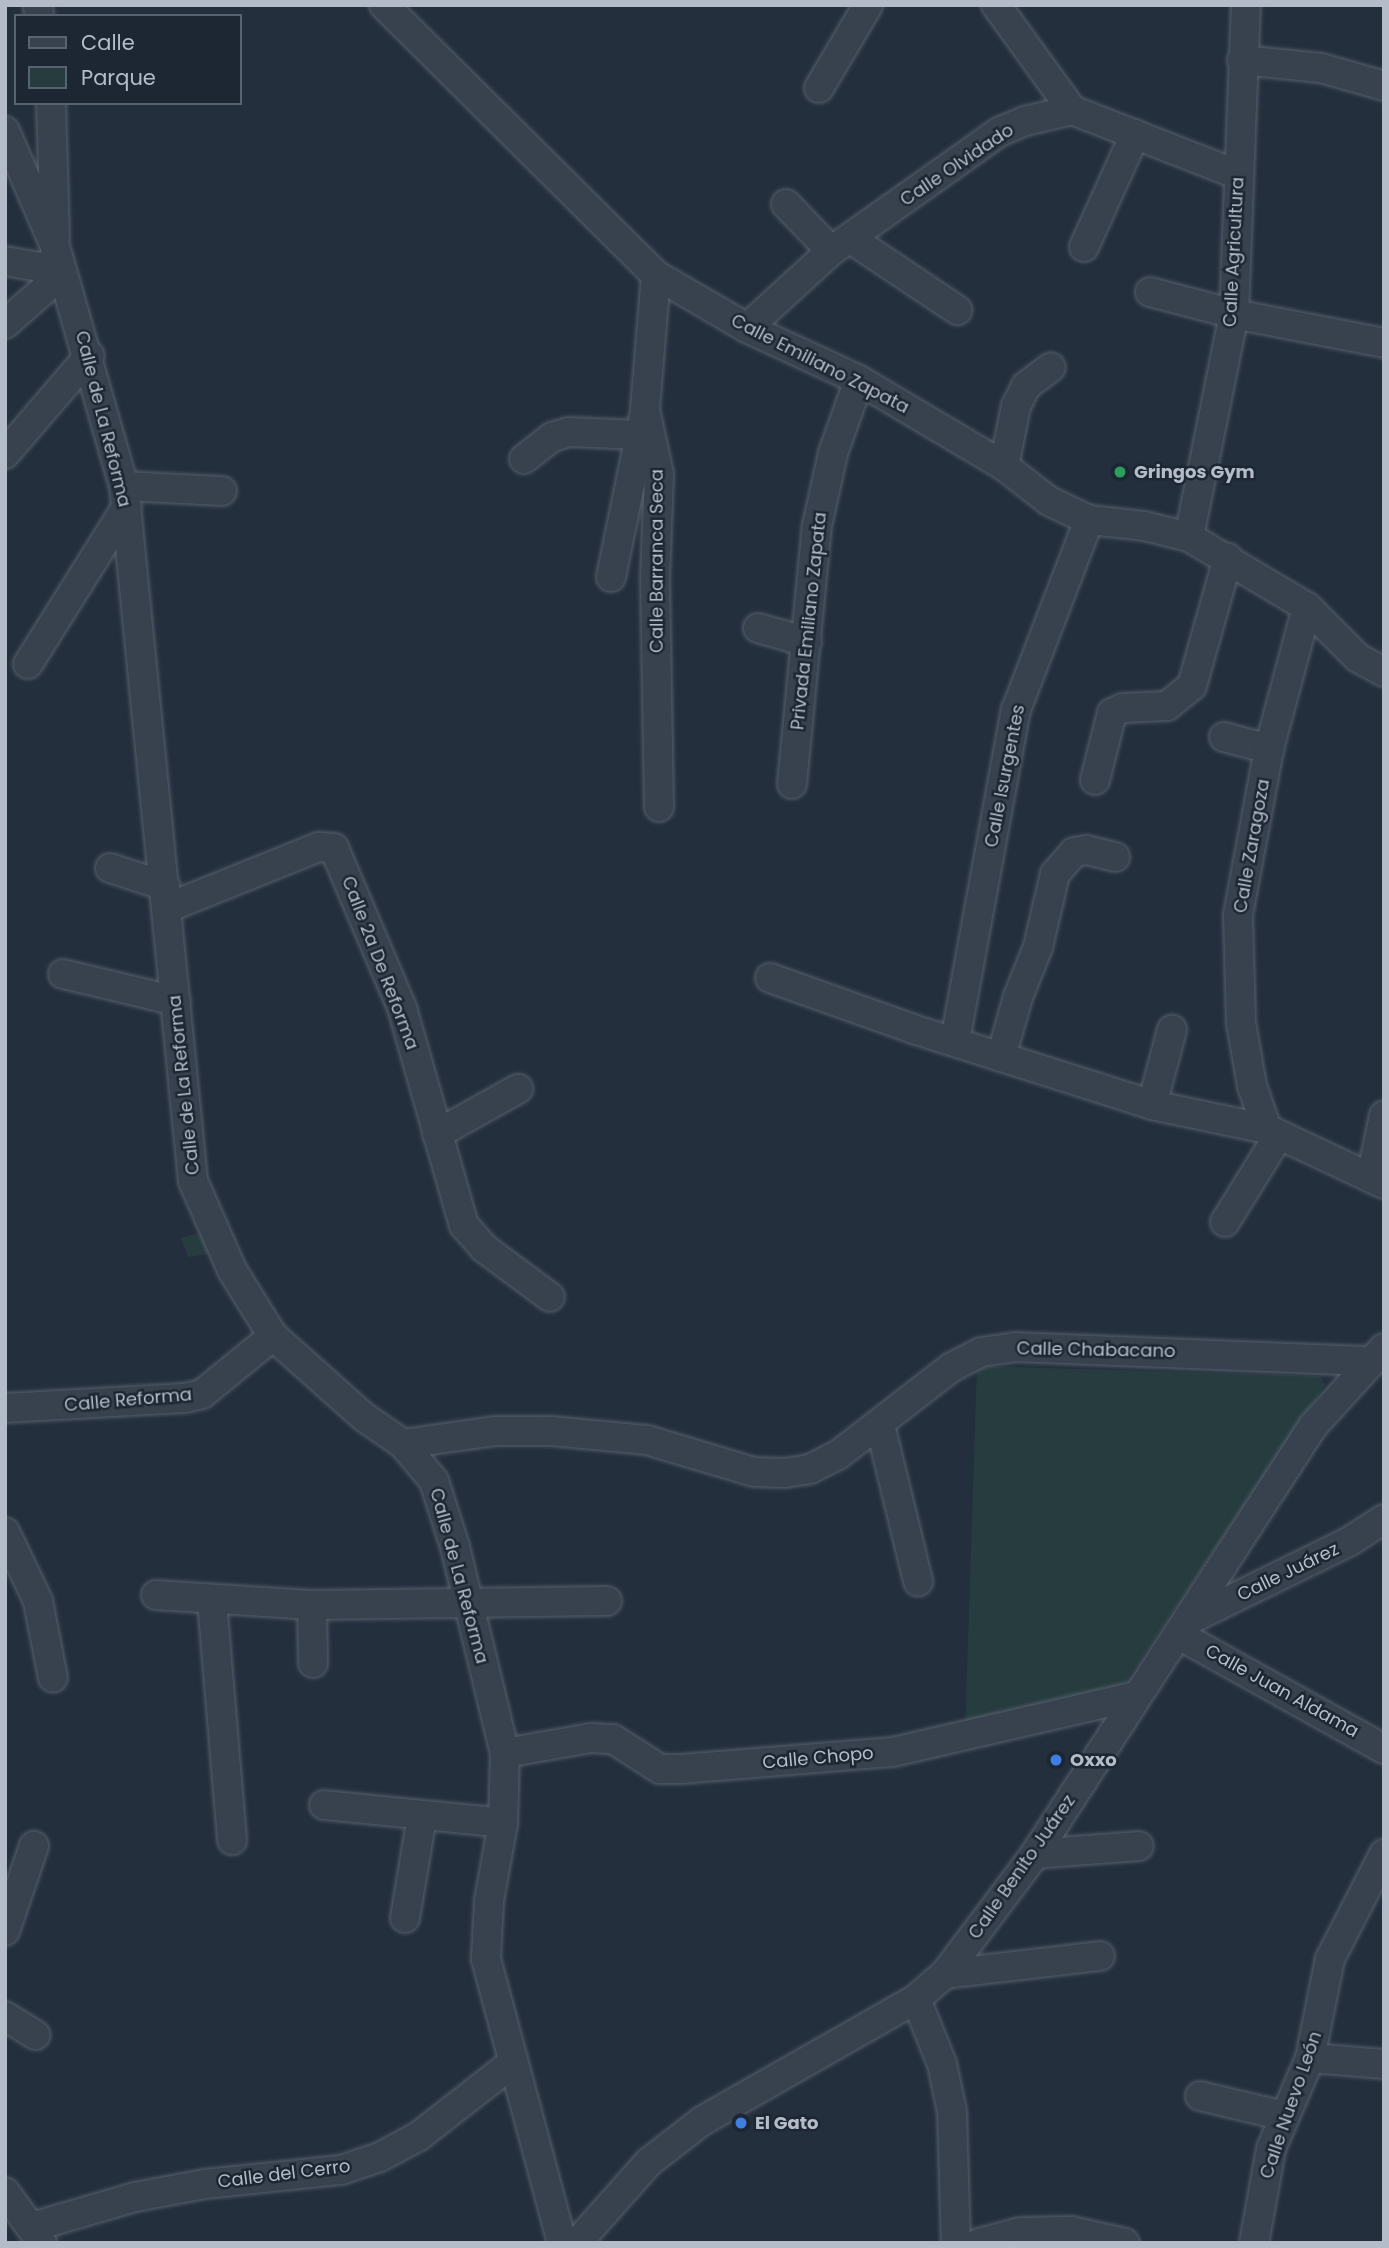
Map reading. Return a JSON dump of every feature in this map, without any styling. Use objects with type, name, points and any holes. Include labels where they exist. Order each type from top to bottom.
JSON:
[{"type":"street","name":"Calle Emiliano Zapata","points":[[384,5],[656,275],[747,328],[859,380],[1004,466],[1049,501],[1089,520],[1144,526],[1189,537],[1228,558],[1307,607],[1358,658],[1384,672]]},
{"type":"street","points":[[820,88],[868,5]]},
{"type":"street","points":[[996,5],[1072,110],[1238,175]]},
{"type":"street","name":"Calle Agricultura","points":[[1189,537],[1234,314],[1246,5]]},
{"type":"street","points":[[1242,60],[1321,68],[1382,85]]},
{"type":"street","points":[[5,324],[59,261],[51,105]]},
{"type":"street","name":"Calle Olvidado","points":[[747,328],[841,245],[999,132],[1048,114],[1072,110]]},
{"type":"street","points":[[5,131],[59,261]]},
{"type":"street","points":[[1084,247],[1135,134]]},
{"type":"street","points":[[786,204],[841,245],[957,310]]},
{"type":"street","points":[[5,261],[40,267],[59,261]]},
{"type":"street","name":"Calle de La Reforma","points":[[59,261],[90,355],[125,496],[193,1181],[232,1270],[273,1336],[364,1417],[403,1444],[433,1481],[468,1604],[505,1753],[503,1823],[489,1901],[486,1959],[511,2064],[562,2243]]},
{"type":"street","name":"Calle Barranca Seca","points":[[656,275],[642,423],[659,474],[655,577],[659,807]]},
{"type":"street","points":[[1150,292],[1234,314],[1384,343]]},
{"type":"street","points":[[5,454],[90,355]]},
{"type":"street","points":[[1004,466],[1016,406],[1026,386],[1051,367]]},
{"type":"street","name":"Privada Emiliano Zapata","points":[[792,784],[817,526],[833,453],[859,380]]},
{"type":"street","points":[[524,459],[552,437],[569,432],[642,423],[611,577]]},
{"type":"street","points":[[28,664],[125,496],[222,491]]},
{"type":"street","name":"Calle Isurgentes","points":[[955,1041],[1016,710],[1089,520]]},
{"type":"street","points":[[1095,780],[1112,713],[1123,708],[1167,706],[1192,686],[1228,558]]},
{"type":"street","name":"Calle Zaragoza","points":[[1273,1132],[1252,1086],[1241,1023],[1238,915],[1269,748],[1307,607]]},
{"type":"street","points":[[758,628],[807,642]]},
{"type":"street","points":[[1224,737],[1269,748]]},
{"type":"street","name":"Calle 2a De Reforma","points":[[166,897],[319,847],[334,848],[402,1008],[457,1210],[471,1236],[550,1297]]},
{"type":"street","points":[[1001,1057],[1017,997],[1038,947],[1055,874],[1074,852],[1087,850],[1115,857]]},
{"type":"street","points":[[110,868],[166,897]]},
{"type":"street","points":[[62,974],[176,1001]]},
{"type":"street","points":[[770,978],[1152,1105],[1273,1132],[1377,1181],[1384,1115]]},
{"type":"street","points":[[1152,1105],[1172,1030]]},
{"type":"street","points":[[437,1134],[518,1089]]},
{"type":"street","points":[[1225,1222],[1273,1132]]},
{"type":"street","name":"Calle Reforma","points":[[5,1408],[185,1398],[201,1394],[273,1336]]},
{"type":"street","name":"Calle Chabacano","points":[[403,1444],[496,1431],[551,1431],[647,1440],[754,1472],[785,1473],[810,1469],[838,1455],[952,1367],[981,1352],[1016,1347],[1377,1354]]},
{"type":"street","name":"Calle Benito Juárez","points":[[577,2243],[606,2231],[649,2162],[702,2121],[916,1999],[945,1974],[1035,1854],[1135,1696],[1184,1627],[1314,1426],[1377,1354]]},
{"type":"street","points":[[880,1425],[918,1581]]},
{"type":"street","name":"Calle Juárez","points":[[1184,1627],[1350,1541],[1384,1519]]},
{"type":"street","points":[[5,1532],[38,1601],[53,1678]]},
{"type":"street","points":[[156,1595],[212,1601],[312,1605],[607,1601]]},
{"type":"street","points":[[212,1601],[232,1840]]},
{"type":"street","points":[[312,1605],[313,1663]]},
{"type":"street","name":"Calle Juan Aldama","points":[[1184,1627],[1384,1749]]},
{"type":"street","name":"Calle Chopo","points":[[505,1753],[591,1738],[613,1739],[660,1769],[867,1754],[965,1738],[1135,1696]]},
{"type":"street","points":[[324,1805],[503,1823]]},
{"type":"street","points":[[405,1918],[422,1816]]},
{"type":"street","points":[[5,1930],[34,1846]]},
{"type":"street","points":[[1035,1854],[1139,1846]]},
{"type":"street","name":"Calle Nuevo León","points":[[1254,2243],[1262,2186],[1284,2116],[1310,2058],[1330,1959],[1384,1854]]},
{"type":"street","points":[[945,1974],[1100,1956]]},
{"type":"street","points":[[916,1999],[942,2064],[952,2112],[956,2243]]},
{"type":"street","points":[[5,2016],[36,2035]]},
{"type":"street","points":[[1310,2058],[1384,2064]]},
{"type":"street","name":"Calle del Cerro","points":[[37,2235],[135,2197],[205,2184],[341,2170],[367,2162],[419,2136],[511,2064]]},
{"type":"street","points":[[1199,2096],[1284,2116]]},
{"type":"street","points":[[7,2201],[37,2235]]},
{"type":"street","points":[[981,2243],[1021,2232],[1072,2231],[1125,2243]]},
{"type":"green space","points":[[206,1231],[214,1253],[188,1257],[181,1238]]},
{"type":"green space","points":[[977,1366],[1320,1376],[1325,1385],[1117,1695],[965,1731]]},
{"type":"place","name":"Gringos Gym","points":[[1120,472]]},
{"type":"place","name":"Oxxo","points":[[1056,1760]]},
{"type":"place","name":"El Gato","points":[[741,2123]]}]
